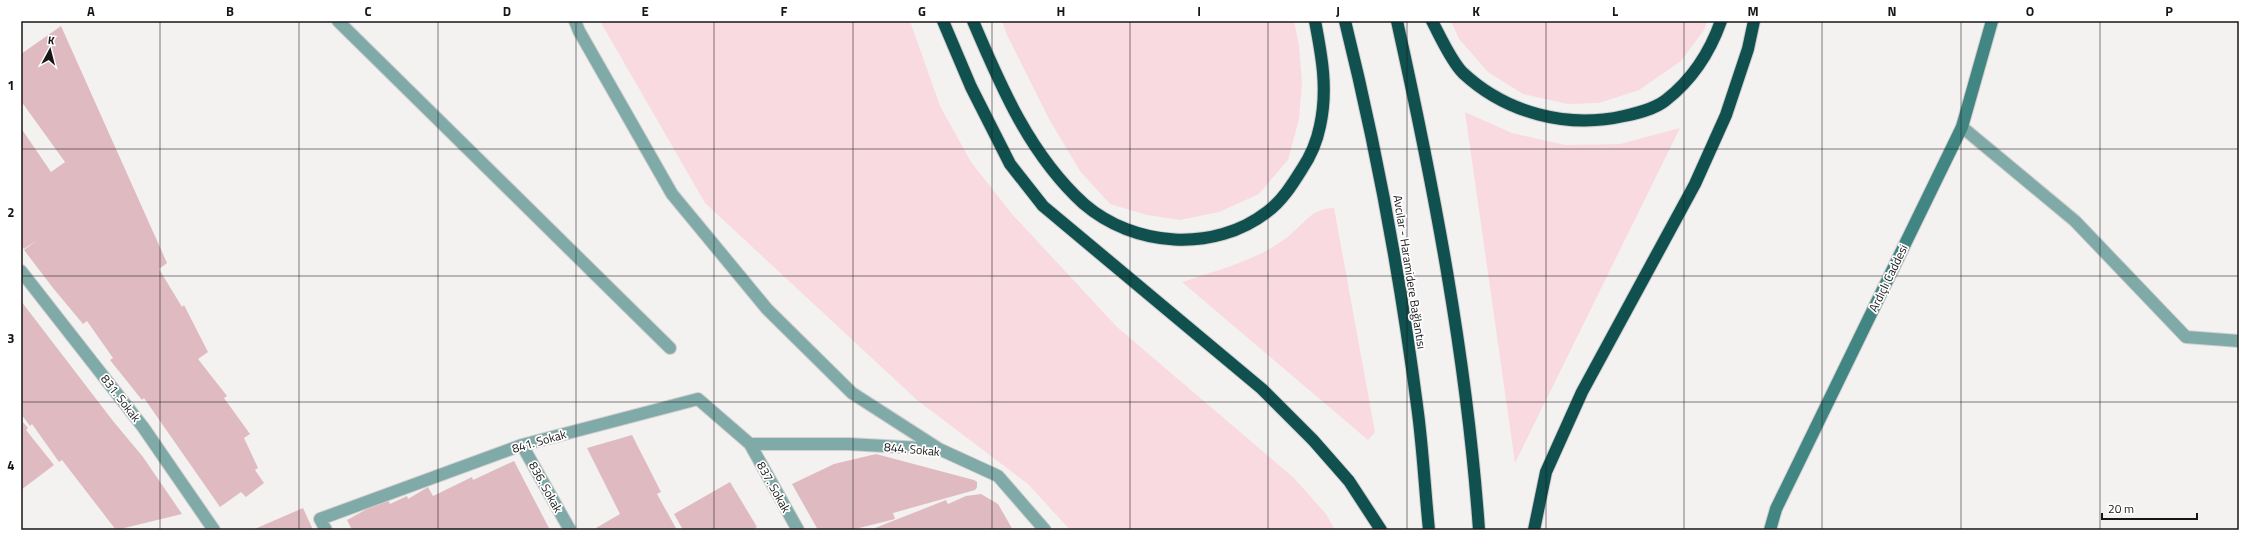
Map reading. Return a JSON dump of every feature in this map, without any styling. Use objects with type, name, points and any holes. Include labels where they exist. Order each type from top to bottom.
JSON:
[{"type":"highway","points":[[943,21],[971,87],[1010,164],[1043,206],[1262,389],[1313,440],[1349,480],[1381,530]]},
{"type":"highway","points":[[973,21],[998,80],[1022,125],[1049,167],[1085,204],[1120,227],[1156,238],[1193,241],[1233,230],[1266,213],[1290,190],[1309,158],[1320,128],[1325,90],[1315,21]]},
{"type":"highway","name":"Avcılar - Haramidere Bağlantısı","points":[[1345,21],[1368,124],[1398,277],[1418,414],[1429,530]]},
{"type":"highway","points":[[1397,21],[1426,158],[1464,383],[1475,476],[1479,530]]},
{"type":"highway","points":[[1432,21],[1462,72],[1496,99],[1543,116],[1577,122],[1609,119],[1641,112],[1666,100],[1694,74],[1713,42],[1721,21]]},
{"type":"highway","points":[[1534,530],[1546,472],[1582,392],[1695,184],[1726,115],[1748,49],[1754,21]]},
{"type":"main road","name":"Ardıçlı Caddesi","points":[[1770,530],[1776,509],[1962,127],[1992,21]]},
{"type":"street","points":[[338,21],[670,348]]},
{"type":"street","points":[[575,21],[579,31],[672,194],[766,309],[852,393],[939,449]]},
{"type":"street","points":[[1962,127],[2075,221],[2186,337],[2239,341]]},
{"type":"street","name":"831. Sokak","points":[[21,271],[143,426],[214,530]]},
{"type":"street","name":"841. Sokak","points":[[326,530],[320,519],[522,445],[698,400],[750,444]]},
{"type":"street","name":"844. Sokak","points":[[750,444],[848,444],[939,449],[998,476],[1045,530]]},
{"type":"street","name":"837. Sokak","points":[[750,444],[798,530]]},
{"type":"street","name":"836. Sokak","points":[[522,445],[570,530]]},
{"type":"shaded area","points":[[600,21],[910,21],[940,106],[971,162],[1012,214],[1117,327],[1294,478],[1326,514],[1335,530],[1070,530],[1028,484],[917,400],[705,203]]},
{"type":"shaded area","points":[[1002,21],[1294,21],[1299,46],[1302,82],[1299,119],[1288,160],[1259,194],[1219,212],[1180,220],[1147,215],[1110,204],[1080,171],[1049,119],[1007,35]]},
{"type":"shaded area","points":[[1451,21],[1707,21],[1704,30],[1681,61],[1639,90],[1599,103],[1568,104],[1523,94],[1488,72],[1459,39]]},
{"type":"shaded area","points":[[1465,112],[1512,133],[1565,145],[1620,144],[1680,128],[1515,463]]},
{"type":"shaded area","points":[[1334,208],[1375,432],[1368,440],[1182,282],[1253,257],[1279,243],[1310,216],[1326,209]]},
{"type":"building","points":[[61,26],[167,263],[159,269],[182,307],[184,305],[208,352],[198,359],[227,396],[224,398],[250,434],[244,438],[258,468],[255,470],[264,483],[246,497],[241,492],[220,507],[144,398],[142,400],[110,360],[113,358],[87,321],[83,324],[24,250],[39,239],[24,249],[21,245],[21,128],[51,172],[65,162],[21,101],[21,54]]},
{"type":"building","points":[[21,301],[113,421],[143,457],[182,514],[116,530],[62,460],[59,462],[32,424],[30,426],[21,414]]},
{"type":"building","points":[[21,420],[28,428],[26,430],[54,465],[21,490]]},
{"type":"building","points":[[632,435],[661,492],[657,494],[677,530],[597,530],[596,528],[620,514],[587,448]]},
{"type":"building","points":[[876,454],[974,480],[977,482],[977,487],[975,490],[893,513],[895,519],[851,530],[818,530],[792,484],[834,464]]},
{"type":"building","points":[[514,461],[550,530],[352,530],[347,520],[387,498],[390,504],[407,496],[408,499],[428,487],[433,496],[472,477],[473,480]]},
{"type":"building","points":[[730,482],[757,527],[752,530],[683,530],[674,514]]},
{"type":"building","points":[[981,494],[998,504],[1013,530],[870,530],[946,500],[948,504],[966,496]]},
{"type":"building","points":[[303,508],[313,530],[252,530]]}]
